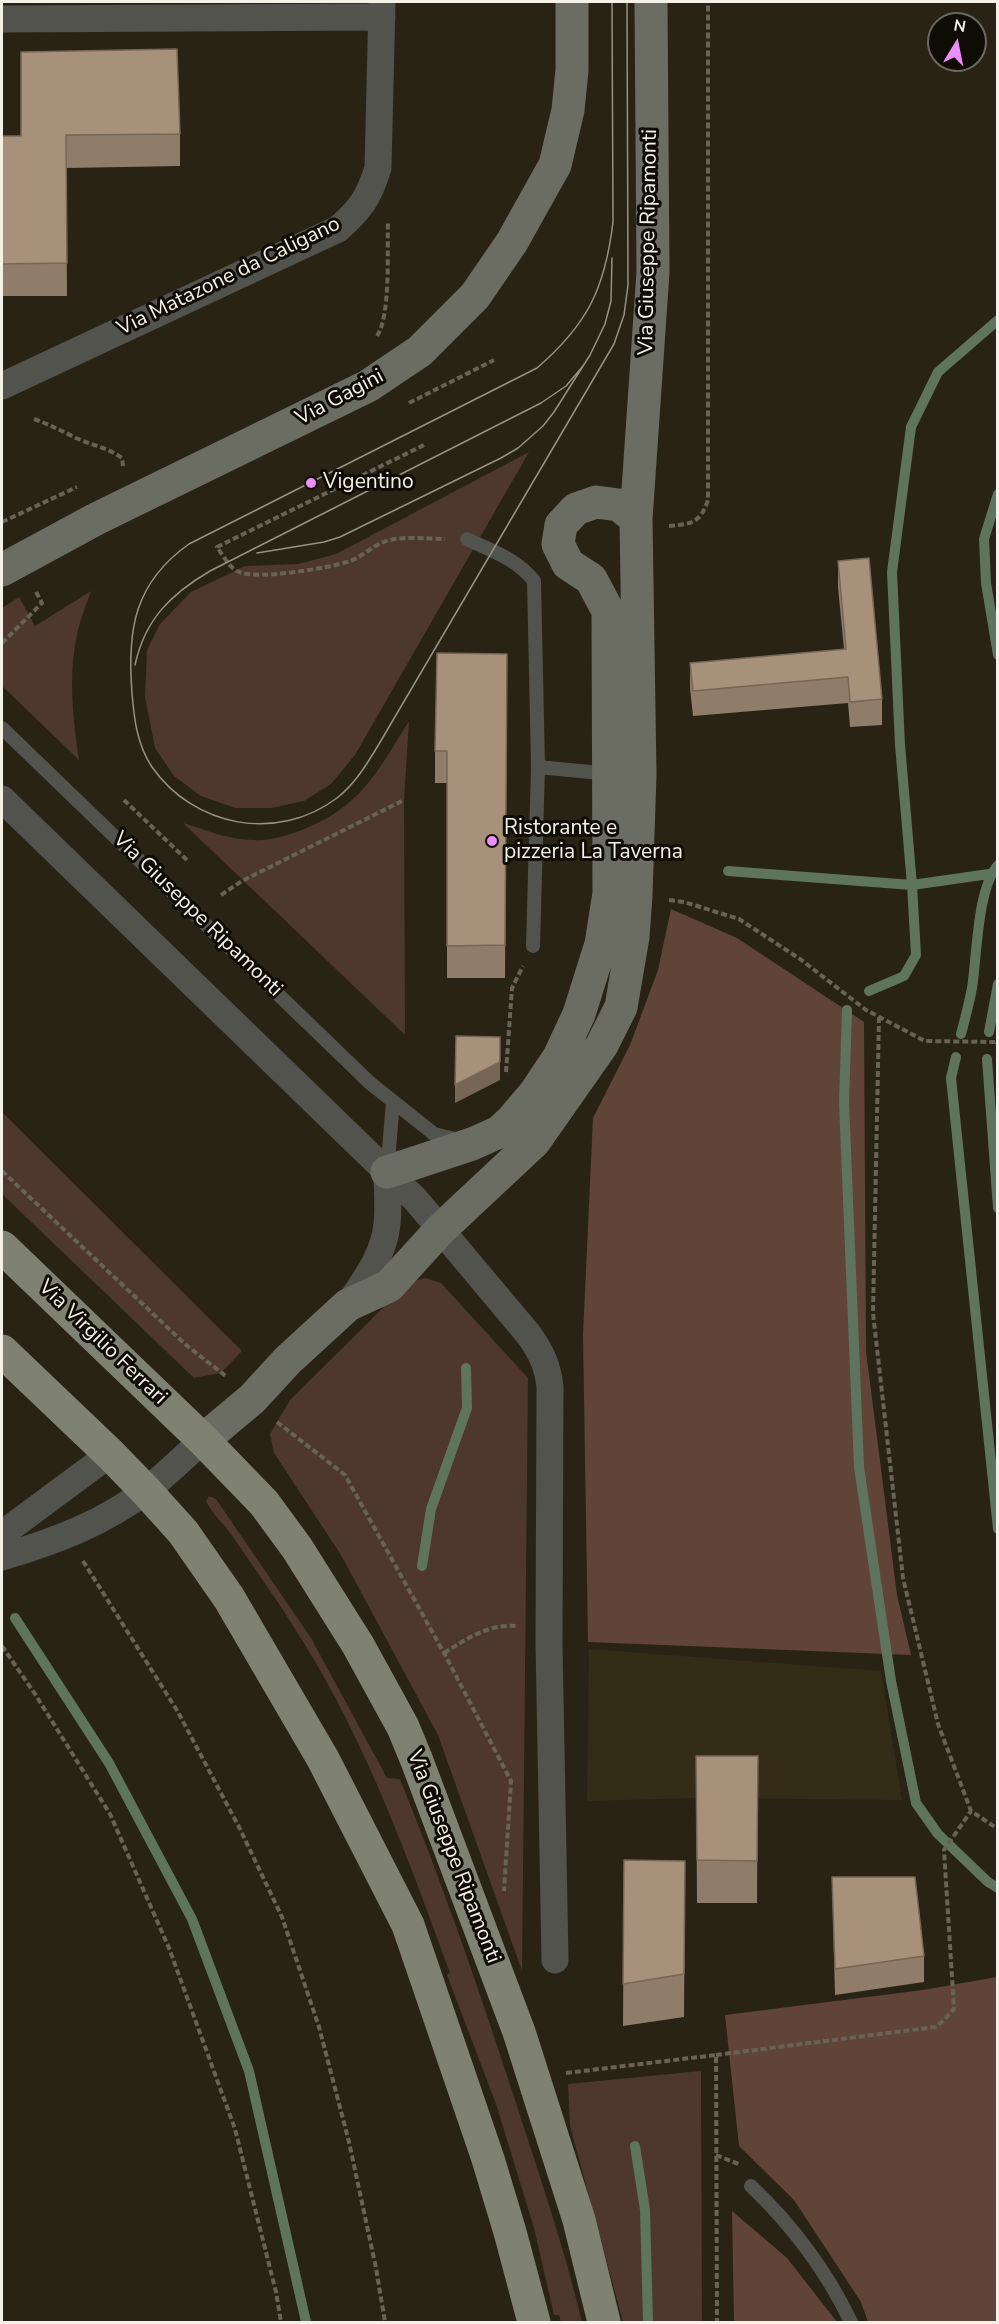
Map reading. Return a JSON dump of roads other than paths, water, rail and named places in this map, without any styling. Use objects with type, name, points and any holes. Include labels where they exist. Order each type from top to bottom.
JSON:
[{"type":"main road","name":"Via Virgilio Ferrari","points":[[2,1247],[203,1440]]},
{"type":"main road","points":[[2,1351],[110,1454],[188,1539],[229,1598],[323,1759],[408,1925],[488,2159],[534,2322]]},
{"type":"main road","name":"Via Giuseppe Ripamonti","points":[[203,1440],[264,1503],[297,1548],[358,1645],[403,1727],[519,2032],[576,2210],[604,2322]]},
{"type":"street","name":"Via Gagini","points":[[11,565],[96,519],[368,386],[420,351],[475,296],[512,242],[555,165],[568,110],[572,70],[572,2]]},
{"type":"street","name":"Via Giuseppe Ripamonti","points":[[2,1557],[70,1535],[110,1514],[146,1491],[252,1399],[288,1360],[348,1305],[372,1270],[383,1245],[387,1225],[387,1172],[472,1144],[499,1132],[536,1093],[559,1057],[579,1014],[601,944],[609,893],[624,774],[648,523],[652,272],[651,2]]},
{"type":"street","points":[[2,19],[382,9]]},
{"type":"street","name":"Via Matazone da Caligano","points":[[2,386],[338,229],[359,211],[371,191],[378,168],[382,9]]},
{"type":"street","name":"Via Giuseppe Ripamonti","points":[[348,1305],[389,1286],[440,1230],[534,1142],[602,1046],[621,1007],[633,936],[624,774],[608,611],[591,579],[568,564],[558,544],[561,525],[576,509],[596,502],[619,505],[648,523]]},
{"type":"street","points":[[2,799],[415,1199],[541,1352],[548,1369],[550,1387],[549,1624],[555,1960]]},
{"type":"street","points":[[2,1534],[110,1454]]},
{"type":"lane","points":[[467,539],[511,560],[524,568],[534,580],[538,767],[533,946]]},
{"type":"lane","name":"Via Giuseppe Ripamonti","points":[[2,728],[370,1083],[434,1134],[472,1144]]},
{"type":"lane","points":[[538,767],[624,774]]},
{"type":"lane","name":"Via Giuseppe Ripamonti","points":[[387,1172],[393,1102]]},
{"type":"lane","points":[[751,2186],[780,2213],[811,2253],[851,2322]]},
{"type":"waterway","points":[[869,991],[904,976],[916,955],[900,745],[892,572],[911,427],[938,372],[998,320]]},
{"type":"waterway","points":[[998,494],[984,539],[986,583],[998,655]]},
{"type":"waterway","points":[[961,1034],[972,988],[982,906],[991,876],[998,865]]},
{"type":"waterway","points":[[728,871],[912,885],[989,874]]},
{"type":"waterway","points":[[989,1032],[998,984]]},
{"type":"waterway","points":[[847,1010],[844,1102],[859,1467],[891,1681],[916,1803],[938,1834],[988,1882],[998,1888]]},
{"type":"waterway","points":[[956,1057],[951,1078],[998,1529]]},
{"type":"waterway","points":[[987,1059],[998,1208]]},
{"type":"waterway","points":[[422,1566],[431,1509],[467,1408],[466,1368]]},
{"type":"waterway","points":[[15,1618],[109,1763],[192,1919],[249,2071],[306,2322]]},
{"type":"waterway","points":[[635,2146],[645,2210],[648,2322]]},
{"type":"tram line","points":[[612,2],[613,222],[610,245],[599,286],[581,320],[569,336],[537,368],[189,544],[156,575],[145,592],[133,628],[131,649],[132,693],[137,731],[147,759],[170,787],[190,803],[213,815],[238,822],[263,824],[289,821],[314,812],[337,798],[355,780],[379,744],[614,344],[624,315],[628,285],[627,2]]},
{"type":"tram line","points":[[257,553],[324,542],[340,537],[518,448],[543,426],[554,412],[590,355],[605,324],[611,301],[612,258]]},
{"type":"tram line","points":[[135,665],[145,634],[153,621],[172,599],[196,580],[541,403],[566,386],[583,366]]},
{"type":"place","name":"Vigentino","points":[[311,483]]},
{"type":"place","name":"Ristorante e pizzeria La Taverna","points":[[492,841]]}]
